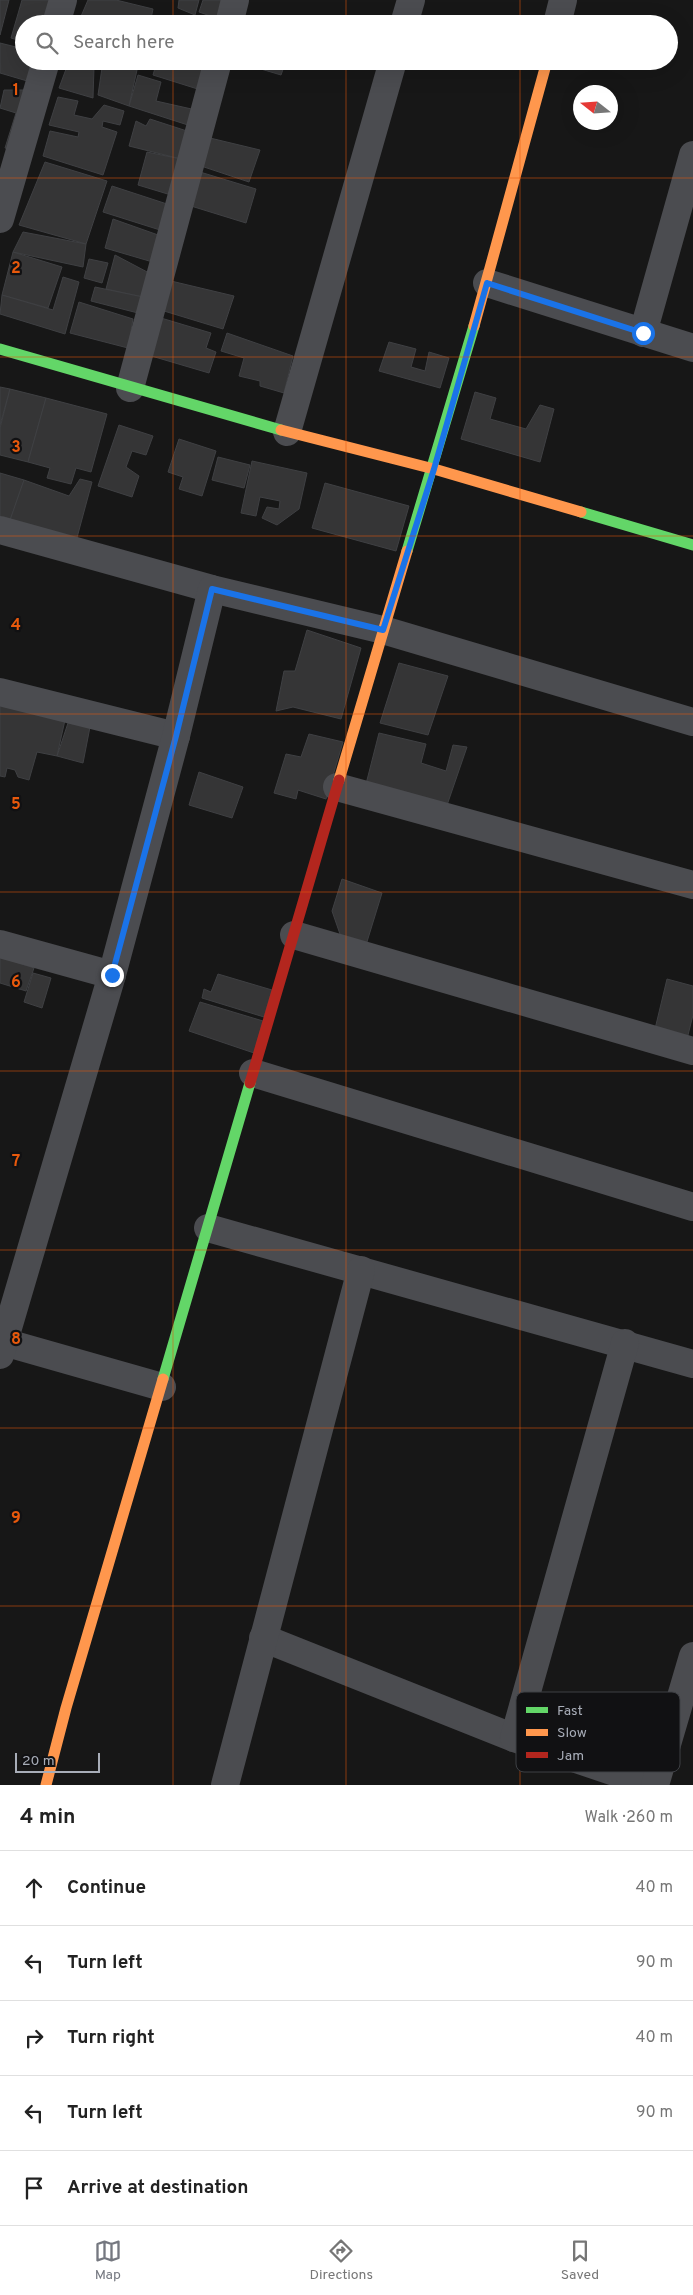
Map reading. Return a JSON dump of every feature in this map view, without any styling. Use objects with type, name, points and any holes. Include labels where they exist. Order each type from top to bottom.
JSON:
[{"type":"street","points":[[59,15],[63,0]]},
{"type":"street","points":[[231,15],[235,0]]},
{"type":"street","points":[[407,15],[411,0]]},
{"type":"street","points":[[559,15],[563,0]]},
{"type":"street","points":[[0,219],[43,70]]},
{"type":"street","points":[[130,388],[216,70]]},
{"type":"street","points":[[287,432],[390,70]]},
{"type":"street","points":[[46,1785],[66,1708],[162,1387],[337,786],[383,630],[434,469],[545,70]]},
{"type":"street","points":[[643,333],[689,185],[693,155]]},
{"type":"street","points":[[487,283],[693,348]]},
{"type":"street","points":[[0,349],[287,432],[434,469],[693,545]]},
{"type":"street","points":[[0,530],[212,589],[383,630],[693,722]]},
{"type":"street","points":[[162,1387],[1,1346],[112,975],[176,736],[212,589]]},
{"type":"street","points":[[0,692],[176,736]]},
{"type":"street","points":[[337,786],[693,885]]},
{"type":"street","points":[[294,935],[693,1051]]},
{"type":"street","points":[[0,944],[112,975]]},
{"type":"street","points":[[253,1074],[693,1207]]},
{"type":"street","points":[[208,1228],[625,1343],[693,1364]]},
{"type":"street","points":[[224,1785],[361,1270]]},
{"type":"street","points":[[527,1692],[625,1343]]},
{"type":"street","points":[[264,1638],[514,1738],[516,1731]]},
{"type":"street","points":[[680,1699],[693,1656]]},
{"type":"street","points":[[615,1772],[654,1785],[658,1772]]},
{"type":"building","points":[[0,0],[9,0],[0,35]]},
{"type":"building","points":[[22,0],[59,0],[55,15],[18,15]]},
{"type":"building","points":[[88,0],[116,0],[153,9],[152,15],[82,15]]},
{"type":"building","points":[[179,0],[199,0],[195,15],[178,8]]},
{"type":"building","points":[[203,0],[224,0],[220,15],[208,15],[199,12]]},
{"type":"building","points":[[15,24],[15,39],[11,38]]},
{"type":"building","points":[[0,43],[15,47],[15,70],[40,70],[34,83],[0,73]]},
{"type":"building","points":[[66,70],[94,70],[93,98],[59,88]]},
{"type":"building","points":[[102,70],[137,70],[129,106],[98,95]]},
{"type":"building","points":[[154,70],[210,70],[204,91],[153,75]]},
{"type":"building","points":[[264,70],[283,70],[281,75]]},
{"type":"building","points":[[138,75],[161,82],[156,101],[196,110],[191,126],[129,106]]},
{"type":"building","points":[[4,90],[33,90],[20,152],[5,148],[16,113],[0,108]]},
{"type":"building","points":[[58,97],[78,101],[74,115],[92,119],[104,105],[124,111],[120,125],[103,121],[102,127],[117,132],[103,175],[43,156],[50,131],[78,137],[79,132],[49,125]]},
{"type":"building","points":[[150,119],[190,132],[181,159],[129,146],[136,121],[146,126]]},
{"type":"building","points":[[210,138],[260,150],[249,182],[201,166]]},
{"type":"building","points":[[147,152],[181,159],[171,195],[138,185]]},
{"type":"building","points":[[45,162],[107,181],[86,244],[19,225]]},
{"type":"building","points":[[200,172],[256,189],[246,223],[191,206]]},
{"type":"building","points":[[112,186],[167,204],[160,230],[103,212]]},
{"type":"building","points":[[113,219],[161,236],[156,263],[105,248]]},
{"type":"building","points":[[23,232],[86,244],[83,267],[13,252]]},
{"type":"building","points":[[13,252],[62,267],[48,308],[2,295]]},
{"type":"building","points":[[115,255],[151,274],[143,297],[106,289]]},
{"type":"building","points":[[89,259],[108,263],[102,283],[84,278]]},
{"type":"building","points":[[63,277],[79,282],[65,334],[0,314],[2,295],[53,310]]},
{"type":"building","points":[[171,281],[234,296],[223,329],[164,311]]},
{"type":"building","points":[[95,287],[143,297],[138,313],[91,301]]},
{"type":"building","points":[[79,302],[133,319],[128,348],[70,333]]},
{"type":"building","points":[[161,318],[211,333],[206,348],[216,352],[209,373],[148,355]]},
{"type":"building","points":[[227,333],[293,356],[284,393],[260,386],[260,381],[239,376],[244,358],[221,351]]},
{"type":"building","points":[[389,342],[416,349],[411,367],[425,371],[429,352],[449,358],[440,388],[379,371]]},
{"type":"building","points":[[0,387],[10,389],[0,425]]},
{"type":"building","points":[[10,389],[46,398],[28,462],[0,455],[0,428]]},
{"type":"building","points":[[475,392],[496,398],[490,419],[526,429],[540,405],[554,409],[540,462],[461,439]]},
{"type":"building","points":[[46,398],[107,414],[91,472],[76,468],[71,484],[47,478],[50,468],[28,462]]},
{"type":"building","points":[[119,425],[153,436],[146,455],[132,451],[126,467],[139,476],[132,497],[98,486]]},
{"type":"building","points":[[179,439],[216,451],[202,496],[179,489],[183,477],[168,472]]},
{"type":"building","points":[[218,457],[250,465],[244,488],[212,480]]},
{"type":"building","points":[[252,461],[307,473],[299,509],[277,525],[262,518],[267,507],[279,509],[280,501],[260,497],[256,516],[241,513]]},
{"type":"building","points":[[0,473],[24,480],[8,526],[0,524]]},
{"type":"building","points":[[80,479],[92,482],[75,545],[8,526],[24,480],[69,496]]},
{"type":"building","points":[[325,483],[409,506],[396,551],[312,528]]},
{"type":"building","points":[[307,630],[361,648],[341,719],[293,707],[276,711],[284,671],[295,671]]},
{"type":"building","points":[[399,663],[448,676],[428,735],[380,723]]},
{"type":"building","points":[[0,702],[65,720],[57,756],[37,752],[29,780],[18,777],[15,770],[7,768],[5,777],[0,776]]},
{"type":"building","points":[[68,723],[90,727],[83,763],[57,756]]},
{"type":"building","points":[[379,733],[426,744],[421,763],[446,771],[453,745],[467,747],[445,811],[365,788]]},
{"type":"building","points":[[309,734],[343,742],[326,799],[298,790],[296,799],[274,793],[286,754],[301,757]]},
{"type":"building","points":[[199,772],[243,787],[232,818],[189,805]]},
{"type":"building","points":[[342,879],[382,893],[366,945],[341,937],[332,911]]},
{"type":"building","points":[[0,957],[34,968],[26,991],[0,983]]},
{"type":"building","points":[[33,973],[51,978],[42,1008],[24,1002]]},
{"type":"building","points":[[218,974],[272,990],[264,1017],[202,998],[204,989],[211,992]]},
{"type":"building","points":[[667,979],[693,986],[693,1015],[687,1039],[655,1029]]},
{"type":"building","points":[[200,1002],[263,1021],[254,1053],[189,1031]]},
{"type":"traffic: fast","points":[[407,551],[474,326]]},
{"type":"traffic: fast","points":[[0,349],[281,430]]},
{"type":"traffic: fast","points":[[581,512],[693,545]]},
{"type":"traffic: fast","points":[[163,1379],[250,1083]]},
{"type":"traffic: slow","points":[[474,326],[545,70]]},
{"type":"traffic: slow","points":[[281,430],[434,469],[581,512]]},
{"type":"traffic: slow","points":[[339,780],[407,551]]},
{"type":"traffic: slow","points":[[46,1785],[66,1708],[163,1379]]},
{"type":"traffic: jam","points":[[250,1083],[339,780]]},
{"type":"route","points":[[112,975],[176,736],[212,589],[383,630],[434,469],[487,283],[643,333]]}]
